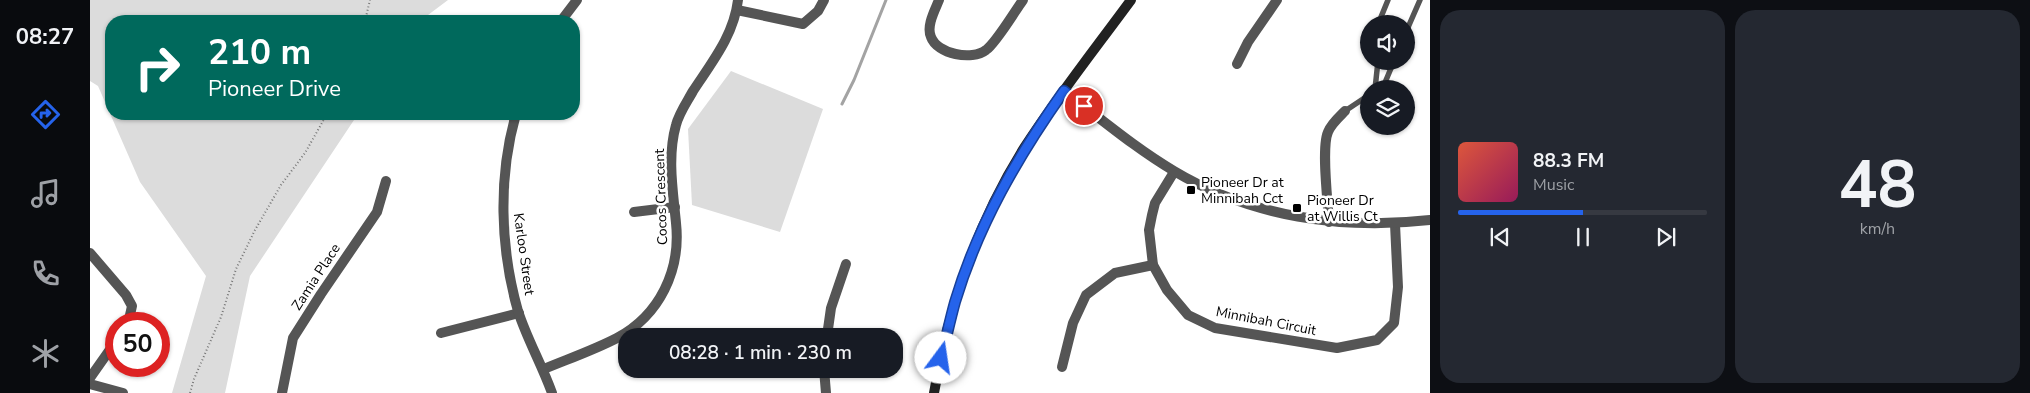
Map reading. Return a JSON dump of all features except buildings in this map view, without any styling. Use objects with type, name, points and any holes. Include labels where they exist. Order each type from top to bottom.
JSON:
[{"type":"main road","points":[[934,393],[955,301],[976,244],[999,194],[1023,150],[1131,0]]},
{"type":"street","points":[[566,15],[578,0]]},
{"type":"street","points":[[737,5],[803,24],[818,11],[824,0]]},
{"type":"street","points":[[940,0],[932,18],[931,38],[936,44],[952,53],[971,56],[988,50],[1023,0]]},
{"type":"street","points":[[1237,64],[1248,42],[1277,0]]},
{"type":"street","name":"Cocos Crescent","points":[[544,369],[617,338],[635,327],[660,299],[668,284],[675,265],[678,240],[672,150],[676,123],[683,108],[732,29],[737,5]]},
{"type":"street","points":[[1064,91],[1174,172],[1230,198],[1281,213],[1329,222],[1395,224],[1430,220]]},
{"type":"street","points":[[1329,222],[1325,144],[1328,131],[1345,111]]},
{"type":"street","name":"Karloo Street","points":[[515,120],[507,153],[503,217],[506,248],[519,313],[544,369],[552,393]]},
{"type":"street","name":"Minnibah Circuit","points":[[1174,172],[1155,204],[1152,215],[1149,230],[1153,265],[1166,290],[1188,314],[1215,328],[1337,348],[1377,340],[1394,323],[1398,287],[1395,224]]},
{"type":"street","name":"Zamia Place","points":[[282,393],[293,338],[377,212],[386,181]]},
{"type":"street","points":[[634,212],[675,207]]},
{"type":"street","points":[[90,253],[126,295],[132,306],[131,312]]},
{"type":"street","points":[[828,328],[831,308],[846,264]]},
{"type":"street","points":[[1062,367],[1074,323],[1086,295],[1115,274],[1153,265]]},
{"type":"street","points":[[441,333],[519,313]]},
{"type":"street","points":[[90,378],[105,357]]},
{"type":"street","points":[[825,378],[826,393]]},
{"type":"street","points":[[90,384],[123,393]]},
{"type":"lane","points":[[1381,15],[1388,0]]},
{"type":"lane","points":[[1413,15],[1420,0]]},
{"type":"lane","points":[[1345,111],[1360,102]]},
{"type":"path","points":[[366,15],[370,0]]},
{"type":"path","points":[[190,393],[194,379],[221,317],[236,269],[255,230],[281,185],[305,153],[324,120]]},
{"type":"shaded area","points":[[90,0],[448,0],[428,15],[105,15],[105,102],[98,86],[90,81]]},
{"type":"shaded area","points":[[731,71],[823,109],[780,232],[692,205],[688,129]]},
{"type":"shaded area","points":[[113,120],[354,120],[250,276],[225,393],[172,393],[206,276],[140,182]]},
{"type":"waterway","points":[[842,104],[854,80],[886,0]]},
{"type":"place","name":"Pioneer Dr at Minnibah Cct","points":[[1191,190]]},
{"type":"place","name":"Pioneer Dr at Willis Ct","points":[[1297,208]]},
{"type":"route","points":[[941,358],[955,301],[976,244],[999,194],[1023,150],[1064,91],[1084,106]]}]
